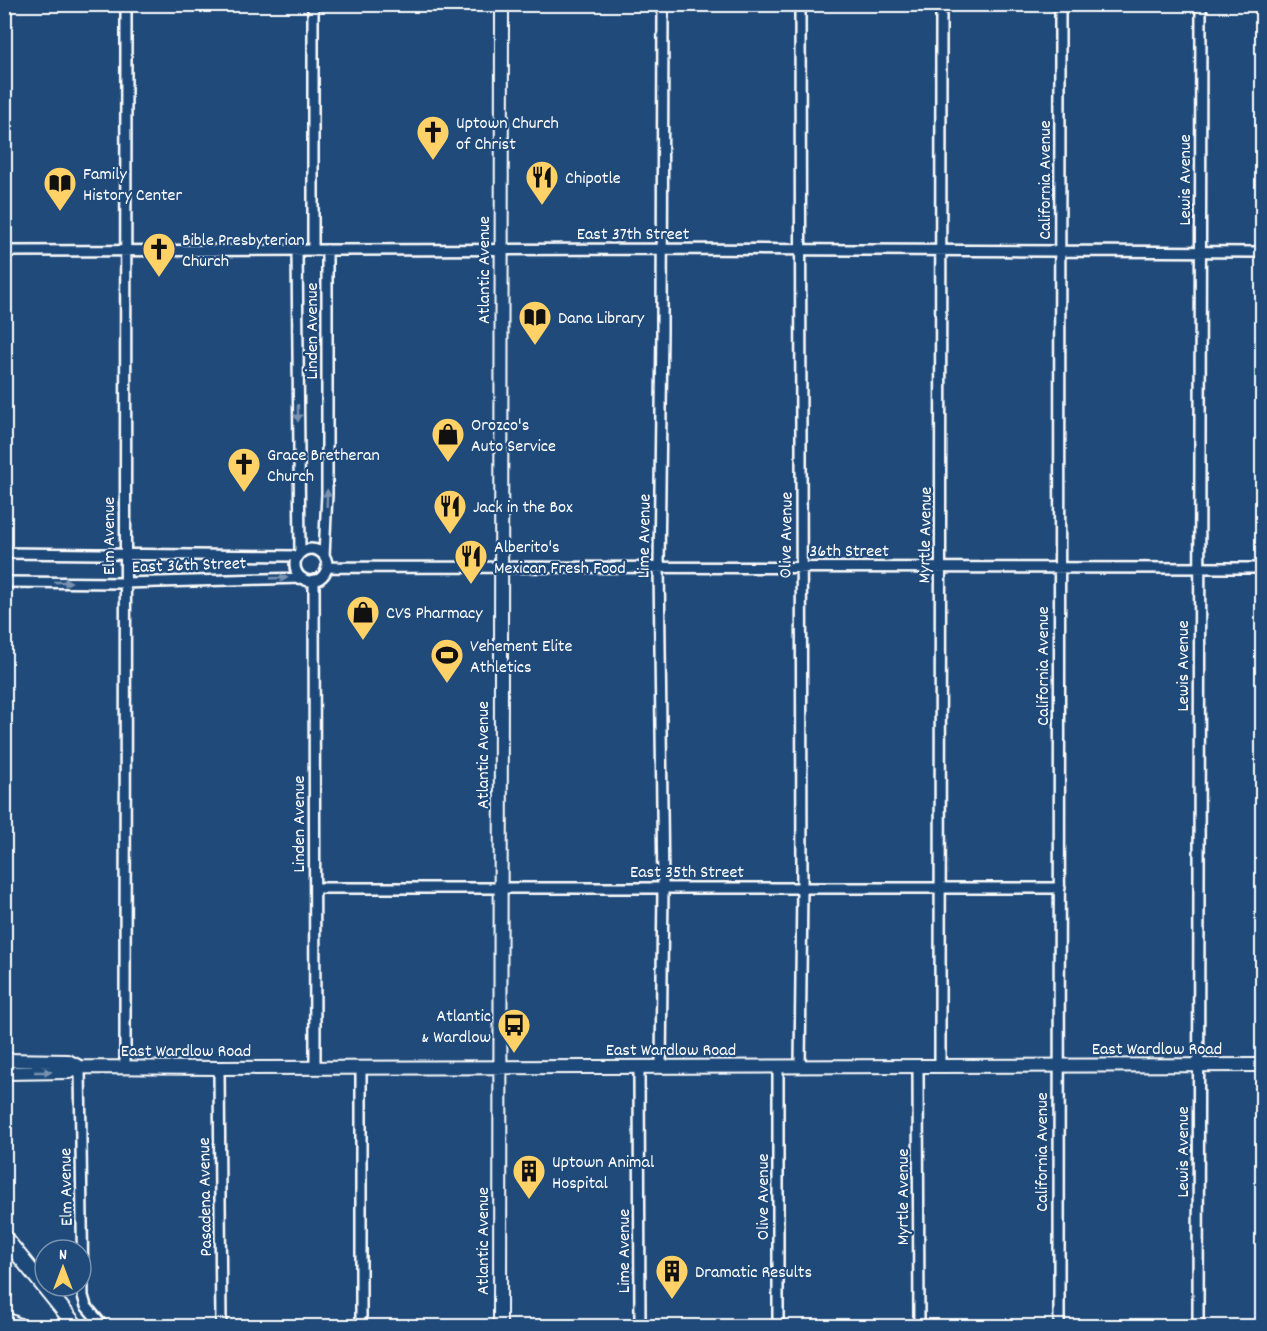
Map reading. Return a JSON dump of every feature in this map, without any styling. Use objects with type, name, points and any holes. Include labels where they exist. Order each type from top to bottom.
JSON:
[{"type":"highway","points":[[5,1238],[76,1326]]},
{"type":"highway","points":[[4,1321],[9,1326]]},
{"type":"highway","points":[[4,1321],[19,1326]]},
{"type":"main road","name":"Atlantic Avenue","points":[[500,1326],[502,4]]},
{"type":"main road","name":"East Wardlow Road","points":[[4,1059],[68,1061],[80,1067],[125,1068],[1263,1065]]},
{"type":"main road","name":"East Wardlow Road","points":[[4,1072],[69,1072],[80,1067]]},
{"type":"street","name":"Elm Avenue","points":[[125,1068],[126,4]]},
{"type":"street","points":[[313,4],[313,249]]},
{"type":"street","name":"Lime Avenue","points":[[661,1067],[663,887],[659,566],[663,4]]},
{"type":"street","name":"Olive Avenue","points":[[800,4],[802,486],[800,1067]]},
{"type":"street","name":"Myrtle Avenue","points":[[940,1066],[941,4]]},
{"type":"street","name":"California Avenue","points":[[1059,1326],[1060,4]]},
{"type":"street","name":"Lewis Avenue","points":[[1198,1326],[1201,4]]},
{"type":"street","name":"East 37th Street","points":[[4,251],[661,249],[1263,252]]},
{"type":"street","name":"Linden Avenue","points":[[297,250],[299,555]]},
{"type":"street","name":"Linden Avenue","points":[[324,556],[327,494],[327,250]]},
{"type":"street","points":[[316,549],[324,556],[327,567],[323,576],[314,580],[302,578],[295,566],[299,555],[305,550],[316,549]]},
{"type":"street","name":"East 36th Street","points":[[4,554],[299,555]]},
{"type":"street","name":"36th Street","points":[[327,567],[1263,568]]},
{"type":"street","name":"East 36th Street","points":[[4,582],[124,583],[302,578]]},
{"type":"street","name":"Linden Avenue","points":[[314,580],[315,1067]]},
{"type":"street","name":"East 35th Street","points":[[315,888],[1060,888]]},
{"type":"street","name":"Elm Avenue","points":[[80,1067],[83,1296],[86,1306],[103,1326]]},
{"type":"street","points":[[361,1067],[361,1326]]},
{"type":"street","name":"Olive Avenue","points":[[778,1067],[778,1326]]},
{"type":"street","name":"Myrtle Avenue","points":[[918,1067],[919,1326]]},
{"type":"street","name":"Pasadena Avenue","points":[[219,1068],[221,1326]]},
{"type":"street","name":"Lime Avenue","points":[[639,1068],[640,1326]]},
{"type":"place","name":"Uptown Church of Christ","points":[[433,161]]},
{"type":"place","name":"Chipotle","points":[[542,206]]},
{"type":"place","name":"Family History Center","points":[[60,212]]},
{"type":"place","name":"Bible Presbyterian Church","points":[[159,278]]},
{"type":"place","name":"Dana Library","points":[[535,346]]},
{"type":"place","name":"Orozco's Auto Service","points":[[448,463]]},
{"type":"place","name":"Grace Bretheran Church","points":[[244,493]]},
{"type":"place","name":"Jack in the Box","points":[[450,535]]},
{"type":"place","name":"Alberito's Mexican Fresh Food","points":[[471,585]]},
{"type":"place","name":"CVS Pharmacy","points":[[363,641]]},
{"type":"place","name":"Vehement Elite Athletics","points":[[447,684]]},
{"type":"place","name":"Atlantic & Wardlow","points":[[514,1054]]},
{"type":"place","name":"Uptown Animal Hospital","points":[[529,1200]]},
{"type":"place","name":"Dramatic Results","points":[[672,1300]]}]
